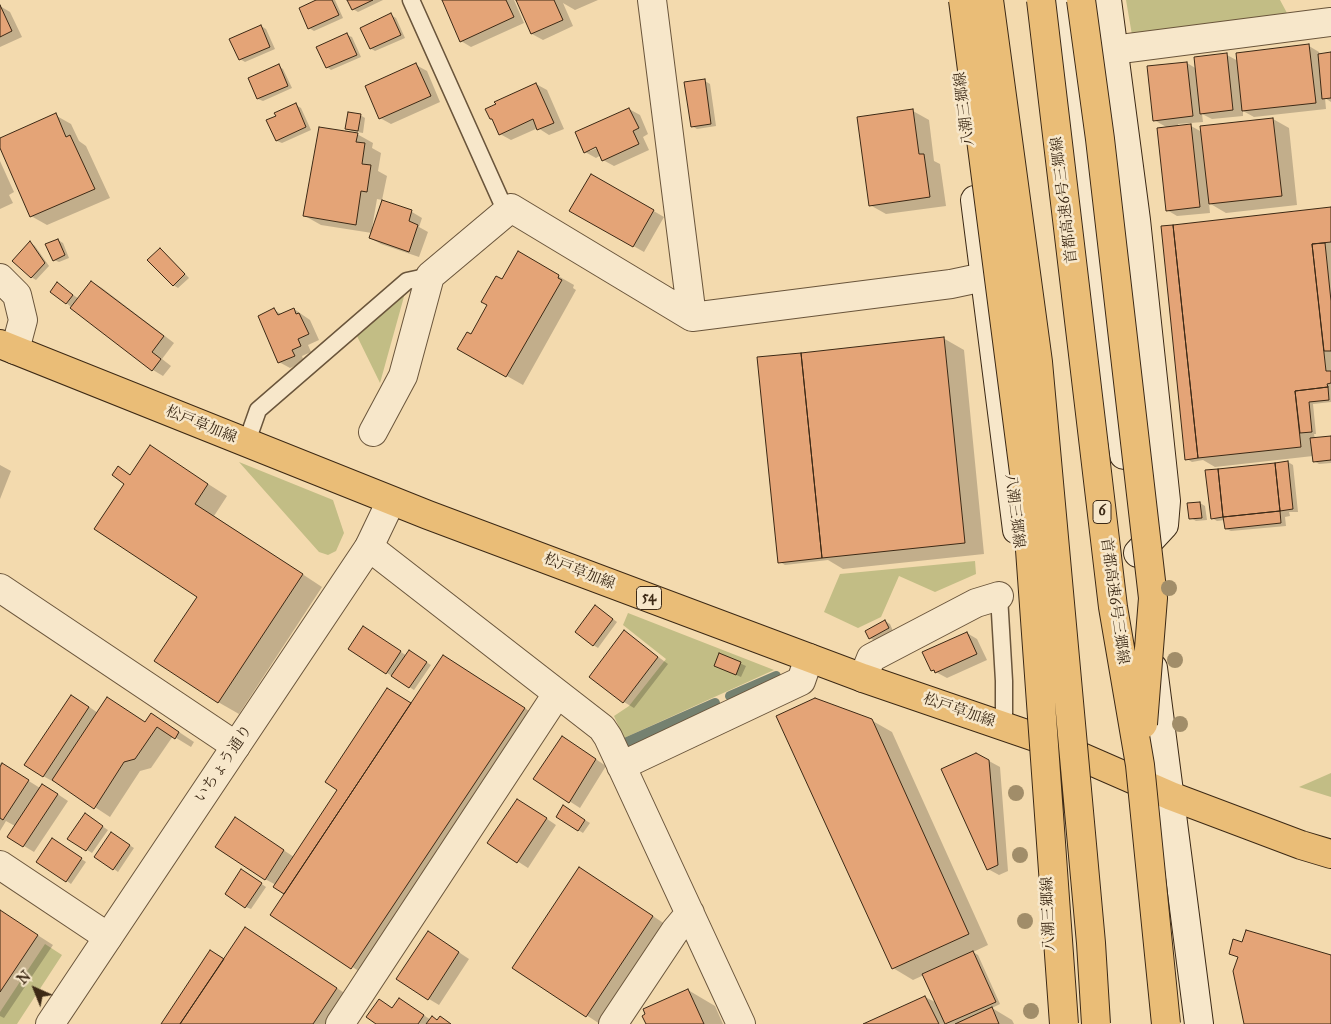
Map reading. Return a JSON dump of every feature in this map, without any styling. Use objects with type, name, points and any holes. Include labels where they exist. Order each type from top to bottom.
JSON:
[{"type":"main road","points":[[963,0],[1025,480],[1064,1024]]},
{"type":"main road","points":[[989,0],[1038,362],[1092,943],[1096,1024]]},
{"type":"main road","name":"首都高速6号三郷線","points":[[1041,0],[1113,607],[1140,765],[1166,1024]]},
{"type":"main road","points":[[1081,0],[1100,139],[1153,598],[1140,765]]},
{"type":"main road","name":"松戸草加線","points":[[7,347],[391,501],[863,678],[1038,738],[1171,796],[1331,854]]},
{"type":"main road","name":"松戸草加線","points":[[1300,844],[1331,858]]},
{"type":"street","points":[[652,0],[692,317]]},
{"type":"street","name":"八潮三郷線","points":[[952,0],[984,277],[1022,569],[1044,819],[1053,1024]]},
{"type":"street","points":[[1062,0],[1072,92],[1171,796],[1199,1024]]},
{"type":"street","points":[[1107,0],[1136,220],[1166,501],[1164,525],[1138,553]]},
{"type":"street","points":[[1113,50],[1331,22]]},
{"type":"street","points":[[373,432],[403,376],[430,276],[510,208],[692,317],[951,284],[984,277]]},
{"type":"street","points":[[0,278],[17,295],[23,320],[7,347]]},
{"type":"street","name":"いちょう通り","points":[[50,1024],[369,547],[391,501]]},
{"type":"street","points":[[369,547],[602,728],[608,737],[740,1024]]},
{"type":"street","points":[[0,588],[236,746]]},
{"type":"street","points":[[863,678],[871,658],[976,603],[999,596]]},
{"type":"street","points":[[621,766],[800,681],[809,658]]},
{"type":"street","points":[[340,1024],[557,694]]},
{"type":"street","points":[[0,865],[108,937]]},
{"type":"street","points":[[613,1024],[675,932],[690,914]]},
{"type":"lane","points":[[411,0],[506,212]]},
{"type":"lane","points":[[246,444],[258,410],[407,281],[430,276]]},
{"type":"lane","points":[[999,596],[1004,681],[1004,726]]},
{"type":"shaded area","points":[[1126,0],[1280,0],[1287,13],[1132,35]]},
{"type":"shaded area","points":[[405,293],[380,383],[357,336]]},
{"type":"shaded area","points":[[239,462],[333,500],[344,533],[336,551],[328,555],[319,552]]},
{"type":"shaded area","points":[[975,561],[976,574],[935,592],[899,576],[881,617],[858,628],[824,612],[840,574]]},
{"type":"shaded area","points":[[628,613],[774,670],[624,738],[614,716],[629,706],[666,659],[623,625]]},
{"type":"shaded area","points":[[1331,773],[1331,797],[1299,787]]},
{"type":"shaded area","points":[[45,944],[62,955],[17,1024],[0,1024],[0,1012]]},
{"type":"building","points":[[316,0],[332,0],[339,15],[308,29],[299,8]]},
{"type":"building","points":[[347,0],[373,0],[352,10]]},
{"type":"building","points":[[442,0],[506,0],[514,17],[460,42]]},
{"type":"building","points":[[516,0],[554,0],[563,20],[531,34]]},
{"type":"building","points":[[0,5],[12,31],[0,37]]},
{"type":"building","points":[[391,13],[401,35],[370,49],[360,28]]},
{"type":"building","points":[[261,25],[270,47],[239,60],[229,39]]},
{"type":"building","points":[[347,33],[357,55],[326,68],[316,47]]},
{"type":"building","points":[[1309,44],[1316,103],[1242,111],[1236,53]]},
{"type":"building","points":[[1331,52],[1331,98],[1322,99],[1318,54]]},
{"type":"building","points":[[1227,53],[1233,110],[1200,114],[1194,57]]},
{"type":"building","points":[[1187,62],[1193,116],[1153,121],[1147,66]]},
{"type":"building","points":[[416,63],[431,96],[379,119],[365,86]]},
{"type":"building","points":[[279,64],[288,86],[257,99],[248,78]]},
{"type":"building","points":[[705,79],[711,124],[691,127],[684,82]]},
{"type":"building","points":[[536,83],[554,123],[537,130],[533,119],[499,135],[485,109],[496,104],[494,102]]},
{"type":"building","points":[[296,103],[306,127],[276,141],[266,120],[276,116],[274,113]]},
{"type":"building","points":[[629,108],[639,128],[633,131],[639,144],[602,161],[596,147],[584,153],[575,132]]},
{"type":"building","points":[[913,109],[919,154],[924,154],[930,197],[869,206],[857,117]]},
{"type":"building","points":[[348,112],[361,114],[358,131],[345,129]]},
{"type":"building","points":[[56,113],[66,137],[70,135],[95,189],[30,217],[0,148],[0,138]]},
{"type":"building","points":[[1273,118],[1282,196],[1209,204],[1200,126]]},
{"type":"building","points":[[1191,124],[1200,207],[1166,211],[1157,128]]},
{"type":"building","points":[[319,127],[358,133],[356,142],[365,143],[362,164],[371,165],[367,192],[361,191],[356,225],[303,216]]},
{"type":"building","points":[[591,174],[654,210],[633,247],[569,211]]},
{"type":"building","points":[[382,200],[412,210],[409,221],[418,225],[409,252],[369,238]]},
{"type":"building","points":[[1331,207],[1331,242],[1312,244],[1326,371],[1331,371],[1331,383],[1327,384],[1328,387],[1295,391],[1301,447],[1198,458],[1173,225]]},
{"type":"building","points":[[1173,225],[1198,458],[1185,460],[1161,226]]},
{"type":"building","points":[[58,239],[65,255],[53,261],[45,244]]},
{"type":"building","points":[[30,241],[45,263],[31,278],[12,261]]},
{"type":"building","points":[[1325,243],[1331,301],[1331,351],[1324,351],[1312,244]]},
{"type":"building","points":[[160,248],[185,274],[173,286],[147,260]]},
{"type":"building","points":[[518,251],[559,275],[558,278],[562,280],[506,377],[457,349],[467,332],[471,334],[487,305],[481,302],[496,276],[502,279]]},
{"type":"building","points":[[91,281],[164,336],[152,352],[161,359],[152,371],[70,308]]},
{"type":"building","points":[[57,282],[73,295],[66,304],[50,292]]},
{"type":"building","points":[[274,308],[278,315],[294,308],[296,314],[299,313],[309,334],[298,339],[301,346],[292,350],[295,356],[278,363],[258,316]]},
{"type":"building","points":[[944,337],[965,543],[822,558],[801,353]]},
{"type":"building","points":[[801,353],[822,558],[778,563],[757,357]]},
{"type":"building","points":[[1328,387],[1329,400],[1309,402],[1312,432],[1300,433],[1295,391]]},
{"type":"building","points":[[1331,436],[1331,460],[1313,462],[1310,438]]},
{"type":"building","points":[[150,445],[208,484],[195,504],[303,574],[218,703],[154,661],[197,597],[94,529],[124,484],[112,475],[118,466],[130,475]]},
{"type":"building","points":[[1288,461],[1293,509],[1280,511],[1275,463]]},
{"type":"building","points":[[1275,463],[1280,511],[1223,517],[1218,469]]},
{"type":"building","points":[[1218,469],[1223,517],[1211,519],[1205,470]]},
{"type":"building","points":[[1200,502],[1202,518],[1189,519],[1187,503]]},
{"type":"building","points":[[1280,511],[1281,523],[1225,529],[1223,517]]},
{"type":"building","points":[[595,605],[613,619],[593,646],[575,632]]},
{"type":"building","points":[[885,620],[889,628],[869,639],[865,631]]},
{"type":"building","points":[[363,626],[401,651],[386,674],[348,649]]},
{"type":"building","points":[[624,630],[658,657],[623,703],[589,677]]},
{"type":"building","points":[[967,632],[977,654],[935,673],[934,670],[931,671],[922,652]]},
{"type":"building","points":[[409,650],[427,662],[409,688],[391,676]]},
{"type":"building","points":[[719,653],[741,662],[736,675],[714,666]]},
{"type":"building","points":[[443,655],[525,708],[351,969],[270,915]]},
{"type":"building","points":[[387,688],[411,703],[284,894],[273,887],[337,790],[325,782]]},
{"type":"building","points":[[71,695],[89,707],[43,777],[24,765]]},
{"type":"building","points":[[107,697],[145,722],[151,713],[179,732],[175,739],[157,727],[135,759],[124,762],[94,809],[52,780]]},
{"type":"building","points":[[815,698],[872,719],[969,934],[892,969],[776,716]]},
{"type":"building","points":[[562,736],[596,759],[569,803],[533,779]]},
{"type":"building","points":[[976,753],[989,760],[998,865],[987,870],[941,769]]},
{"type":"building","points":[[2,763],[29,780],[3,820],[0,818],[0,767]]},
{"type":"building","points":[[42,784],[58,794],[23,847],[7,837]]},
{"type":"building","points":[[517,799],[547,818],[517,863],[487,843]]},
{"type":"building","points":[[563,805],[585,820],[578,831],[556,817]]},
{"type":"building","points":[[85,813],[103,826],[86,851],[67,839]]},
{"type":"building","points":[[235,817],[284,850],[265,880],[215,847]]},
{"type":"building","points":[[111,832],[130,845],[113,870],[94,857]]},
{"type":"building","points":[[52,838],[82,858],[66,882],[36,862]]},
{"type":"building","points":[[579,867],[653,916],[586,1017],[512,968]]},
{"type":"building","points":[[241,869],[262,883],[245,908],[225,894]]},
{"type":"building","points":[[0,910],[38,935],[0,992]]},
{"type":"building","points":[[245,927],[337,988],[313,1024],[180,1024]]},
{"type":"building","points":[[1246,930],[1331,955],[1331,1024],[1244,1024],[1233,971],[1238,957],[1229,954],[1233,939],[1242,942]]},
{"type":"building","points":[[428,931],[459,952],[428,1000],[396,979]]},
{"type":"building","points":[[210,950],[224,959],[180,1024],[161,1024]]},
{"type":"building","points":[[973,951],[996,1002],[945,1024],[922,974]]},
{"type":"building","points":[[688,989],[704,1024],[646,1024],[642,1016],[645,1014],[643,1009]]},
{"type":"building","points":[[925,996],[939,1024],[863,1024]]},
{"type":"building","points":[[399,998],[424,1015],[418,1024],[376,1024],[366,1017],[379,999],[392,1008]]},
{"type":"building","points":[[992,1007],[999,1024],[955,1024]]},
{"type":"building","points":[[432,1016],[437,1020],[440,1016],[451,1024],[426,1024]]},
{"type":"waterway","points":[[730,696],[776,676]]},
{"type":"waterway","points":[[627,742],[715,703]]}]
